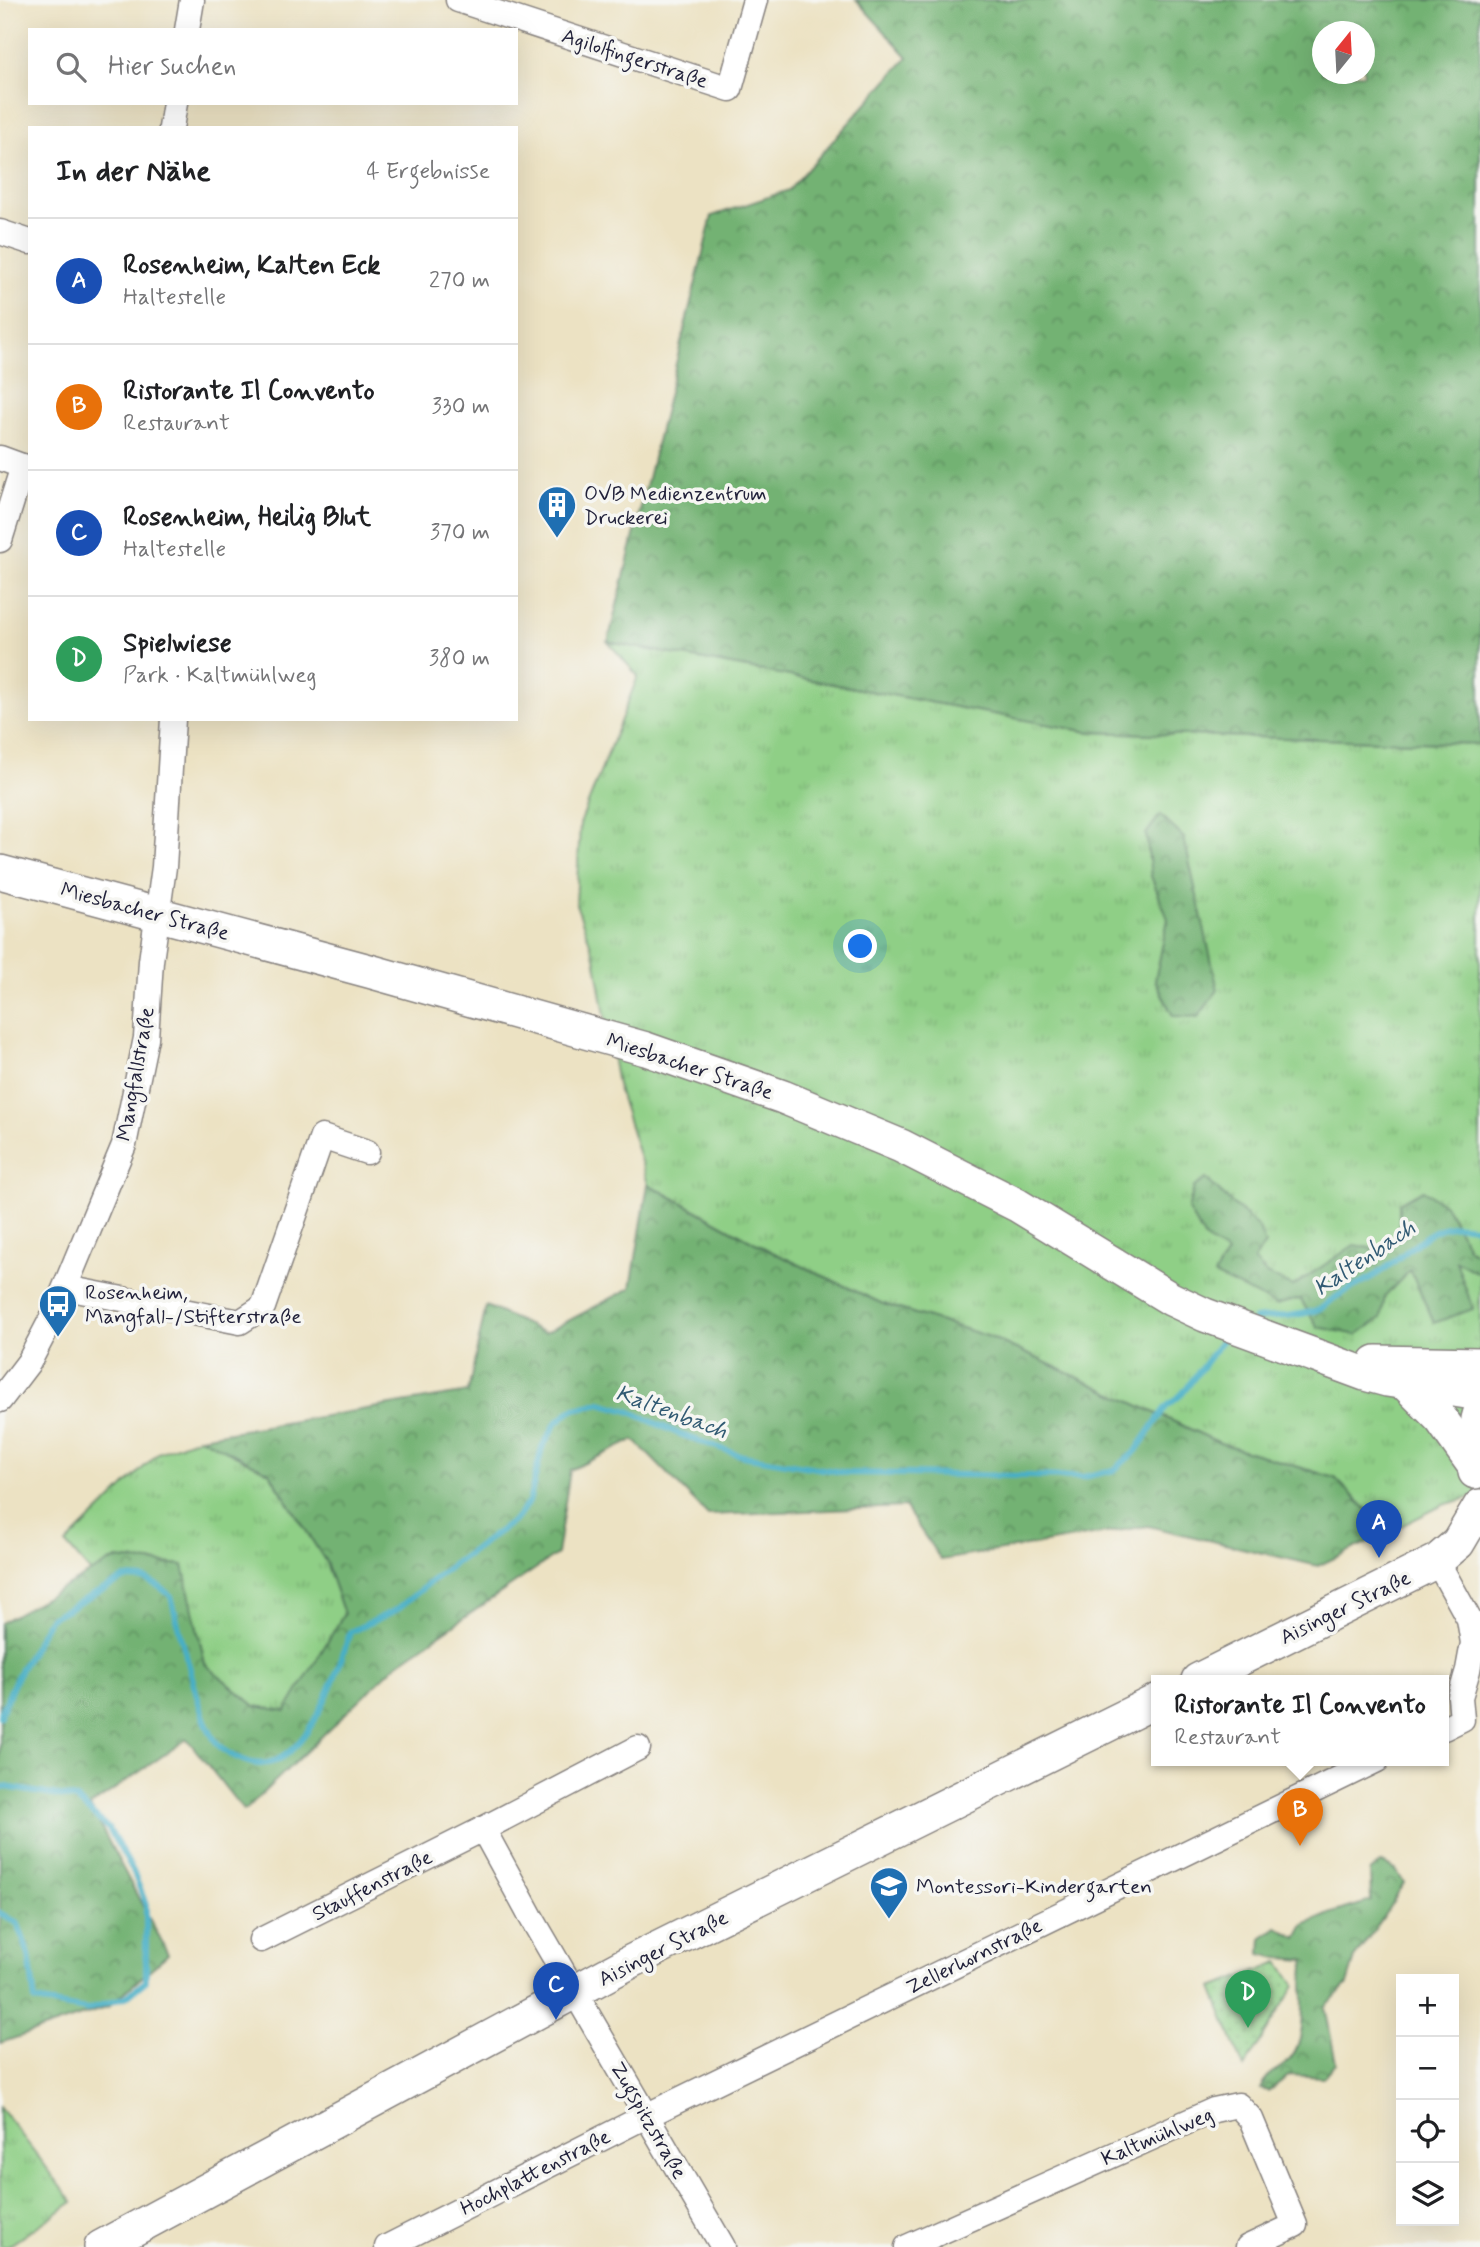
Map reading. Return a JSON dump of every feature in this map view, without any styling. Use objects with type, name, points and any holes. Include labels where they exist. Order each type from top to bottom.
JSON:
[{"type":"main road","name":"Miesbacher Straße","points":[[0,872],[646,1049],[783,1097],[901,1146],[1017,1205],[1171,1299],[1205,1315],[1365,1374],[1480,1394]]},
{"type":"main road","name":"Miesbacher Straße","points":[[1339,1364],[1480,1364]]},
{"type":"main road","points":[[1405,1383],[1441,1419],[1475,1467]]},
{"type":"main road","name":"Aisinger Straße","points":[[1208,1675],[1450,1553],[1477,1510],[1475,1467],[1480,1412]]},
{"type":"main road","name":"Aisinger Straße","points":[[101,2247],[630,1962],[1151,1704]]},
{"type":"street","points":[[187,28],[192,0]]},
{"type":"street","name":"Agilolfingerstraße","points":[[458,0],[730,89],[754,2]]},
{"type":"street","points":[[171,126],[175,105]]},
{"type":"street","points":[[0,232],[28,241]]},
{"type":"street","points":[[0,540],[18,465]]},
{"type":"street","name":"Mangfallstraße","points":[[0,1400],[38,1346],[66,1288],[124,1145],[146,1038],[151,961],[164,867],[173,721]]},
{"type":"street","points":[[66,1288],[240,1322],[263,1307],[323,1138],[367,1152]]},
{"type":"street","points":[[1437,1561],[1469,1619],[1473,1643],[1460,1697],[1462,1718],[1449,1725]]},
{"type":"street","name":"Stauffenstraße","points":[[261,1940],[638,1748]]},
{"type":"street","name":"Zellerhornstraße","points":[[646,2116],[1365,1766]]},
{"type":"street","points":[[483,1829],[576,1992]]},
{"type":"street","name":"Zugspitzstraße","points":[[576,1992],[723,2247]]},
{"type":"street","name":"Kaltmühlweg","points":[[907,2247],[1214,2110],[1238,2105],[1251,2119],[1296,2225],[1248,2247]]},
{"type":"street","name":"Hochplattenstraße","points":[[387,2247],[646,2116]]},
{"type":"green space","points":[[856,0],[1480,0],[1480,744],[1089,732],[608,642],[712,216],[789,190],[908,57]]},
{"type":"green space","points":[[608,642],[1089,732],[1480,744],[1480,1495],[1443,1505],[1389,1532],[1335,1478],[1220,1443],[990,1337],[883,1304],[770,1251],[648,1184],[617,1085],[595,957],[576,904],[580,824],[638,676]]},
{"type":"green space","points":[[1160,815],[1184,838],[1218,990],[1198,1017],[1173,1016],[1155,980],[1168,919],[1151,876],[1146,834]]},
{"type":"green space","points":[[1206,1179],[1259,1228],[1265,1244],[1254,1260],[1266,1274],[1293,1286],[1354,1245],[1370,1248],[1379,1257],[1399,1235],[1399,1203],[1423,1190],[1446,1206],[1469,1249],[1480,1255],[1480,1274],[1456,1261],[1473,1309],[1434,1323],[1410,1270],[1385,1296],[1381,1318],[1357,1335],[1318,1327],[1300,1299],[1276,1305],[1214,1275],[1227,1253],[1205,1239],[1188,1210],[1194,1187]]},
{"type":"green space","points":[[648,1184],[770,1251],[883,1304],[990,1337],[1220,1443],[1335,1478],[1389,1532],[1318,1566],[1148,1526],[941,1560],[905,1507],[708,1515],[634,1440],[570,1470],[557,1554],[397,1664],[244,1811],[187,1739],[90,1806],[168,1954],[108,2007],[0,2043],[0,1623],[115,1559],[183,1565],[205,1664],[255,1706],[286,1711],[344,1614],[326,1562],[269,1472],[200,1437],[468,1392],[486,1306],[545,1333],[631,1288]]},
{"type":"green space","points":[[200,1437],[269,1472],[326,1562],[344,1614],[286,1712],[255,1706],[205,1664],[182,1565],[115,1559],[91,1573],[66,1544],[158,1453]]},
{"type":"green space","points":[[1382,1863],[1396,1870],[1404,1883],[1356,1955],[1347,1984],[1325,2007],[1336,2063],[1324,2077],[1290,2075],[1268,2091],[1260,2089],[1270,2075],[1291,2058],[1297,2048],[1302,2025],[1305,1960],[1261,1954],[1262,1937],[1277,1927],[1297,1938],[1304,1925],[1371,1901],[1370,1871]]},
{"type":"green space","points":[[1279,1962],[1295,1985],[1244,2068],[1212,1988]]},
{"type":"green space","points":[[0,2107],[73,2202],[7,2247],[0,2247]]},
{"type":"waterway","name":"Kaltenbach","points":[[1255,1319],[1296,1315],[1321,1308],[1378,1274],[1422,1239],[1442,1228],[1466,1226],[1480,1229]]},
{"type":"waterway","name":"Kaltenbach","points":[[0,1716],[17,1676],[50,1618],[125,1578],[145,1579],[171,1596],[200,1707],[214,1739],[223,1750],[234,1756],[264,1764],[283,1757],[300,1741],[314,1721],[337,1673],[350,1632],[396,1610],[444,1571],[515,1520],[529,1502],[542,1448],[556,1423],[571,1410],[600,1403],[629,1411],[679,1434],[743,1456],[847,1473],[1083,1477],[1114,1470],[1136,1451],[1166,1407],[1182,1394],[1226,1335]]},
{"type":"waterway","name":"Kaltenbach","points":[[0,1786],[76,1799],[109,1829],[133,1871],[146,1904],[146,1981],[126,1997],[86,2010],[35,2001],[29,1955],[18,1924],[0,1913]]},
{"type":"place","name":"OVB Medienzentrum Druckerei","points":[[557,539]]},
{"type":"place","name":"Rosenheim, Mangfall-/Stifterstraße","points":[[58,1338]]},
{"type":"place","name":"Rosenheim, Kalten Eck","points":[[1379,1558]]},
{"type":"place","name":"Ristorante Il Convento","points":[[1300,1846]]},
{"type":"place","name":"Montessori-Kindergarten","points":[[889,1920]]},
{"type":"place","name":"Rosenheim, Heilig Blut","points":[[556,2020]]},
{"type":"place","name":"Spielwiese","points":[[1248,2028]]}]
